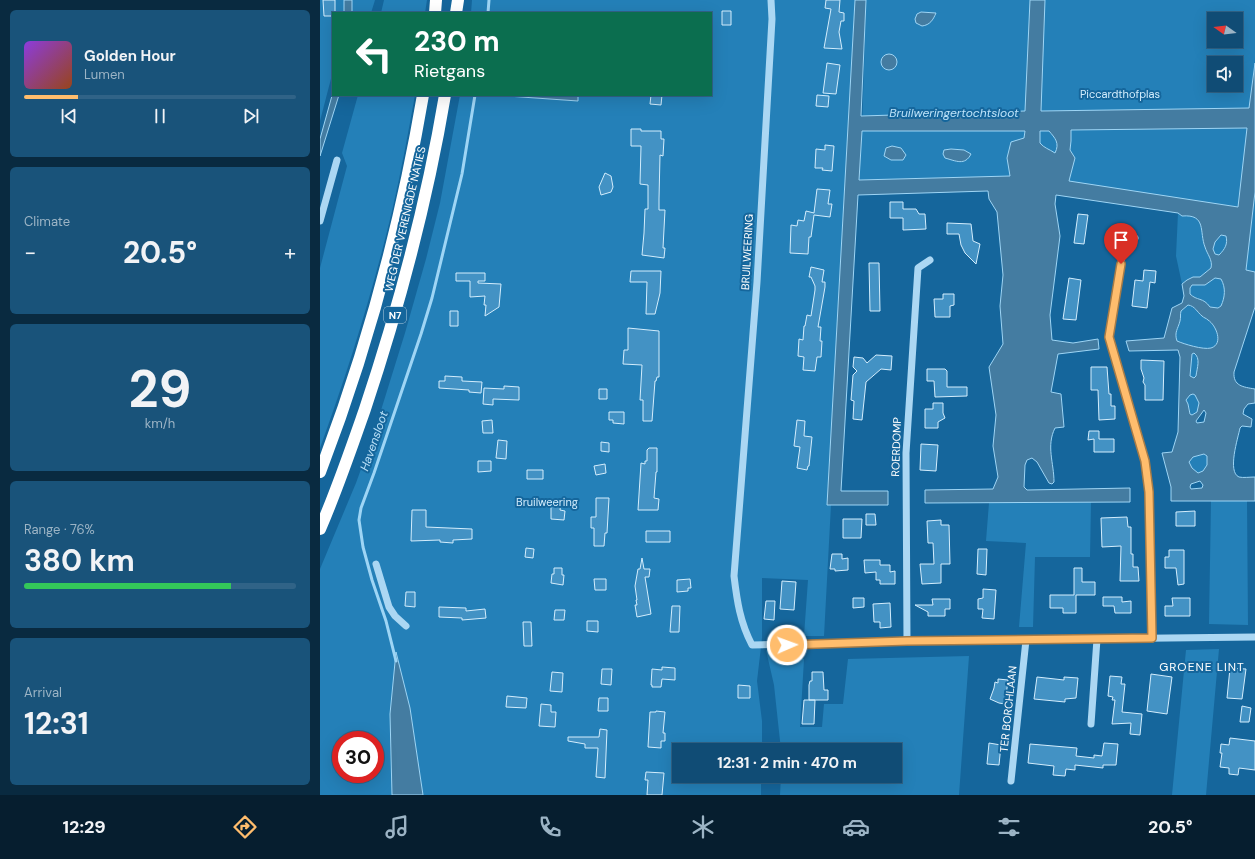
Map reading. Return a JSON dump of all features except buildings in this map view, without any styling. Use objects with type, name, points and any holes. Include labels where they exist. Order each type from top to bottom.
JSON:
[{"type":"highway","points":[[435,12],[436,0]]},
{"type":"highway","points":[[456,12],[458,0]]},
{"type":"highway","name":"WEG DER VERENIGDE NATIES","points":[[320,472],[352,383],[379,295],[402,207],[423,96]]},
{"type":"highway","name":"WEG DER VERENIGDE NATIES","points":[[320,528],[354,439],[386,344],[405,279],[426,191],[445,96]]},
{"type":"street","name":"BRUILWEERING","points":[[771,0],[772,19],[756,282],[734,576],[738,606],[744,629],[752,645],[907,641]]},
{"type":"street","points":[[320,221],[337,160]]},
{"type":"street","points":[[1135,238],[1123,250],[1109,337],[1146,468],[1149,492],[1152,638]]},
{"type":"street","name":"ROERDOMP","points":[[907,641],[906,453],[918,268],[930,260]]},
{"type":"street","points":[[376,564],[389,607],[395,616],[406,626]]},
{"type":"street","points":[[907,641],[1255,637]]},
{"type":"street","points":[[1091,724],[1097,639]]},
{"type":"street","name":"TER BORCHLAAN","points":[[1011,781],[1026,640]]},
{"type":"green space","points":[[320,0],[375,0],[371,12],[352,12],[351,2],[348,12],[332,12],[332,75],[320,121]]},
{"type":"green space","points":[[384,0],[427,0],[425,12],[381,12]]},
{"type":"green space","name":"Bruilweering","points":[[472,0],[855,0],[827,504],[831,505],[824,636],[804,636],[808,580],[762,578],[762,638],[757,681],[762,721],[762,743],[672,743],[672,783],[761,783],[761,795],[423,795],[410,708],[396,653],[390,714],[392,795],[320,795],[320,569],[356,483],[373,436],[405,333],[440,203],[460,96],[507,96],[578,101],[578,96],[712,96],[712,12],[471,12]]},
{"type":"green space","name":"Piccardthofplas","points":[[866,0],[1255,0],[1255,272],[1246,270],[1253,209],[1010,176],[859,180]]},
{"type":"green space","points":[[358,96],[415,96],[395,196],[377,271],[350,360],[320,448],[320,268],[347,166],[342,153]]},
{"type":"green space","points":[[1178,213],[1182,216],[1190,216],[1199,221],[1203,241],[1211,260],[1211,268],[1200,277],[1193,277],[1182,284],[1176,256]]},
{"type":"green space","points":[[1221,235],[1226,236],[1227,242],[1219,255],[1215,254],[1213,249],[1215,242]]},
{"type":"green space","points":[[1215,278],[1221,279],[1224,286],[1224,292],[1221,306],[1218,308],[1212,308],[1202,300],[1191,295],[1190,288],[1192,285],[1206,284]]},
{"type":"green space","points":[[1188,305],[1194,308],[1214,326],[1218,339],[1215,346],[1211,348],[1203,348],[1177,341],[1176,333],[1180,321],[1181,311]]},
{"type":"green space","points":[[1194,353],[1198,363],[1196,376],[1194,378],[1190,376],[1192,354]]},
{"type":"green space","points":[[1193,394],[1199,403],[1197,412],[1191,415],[1186,400]]},
{"type":"green space","points":[[1204,454],[1207,456],[1207,465],[1203,471],[1198,473],[1192,468],[1189,462],[1193,457]]},
{"type":"green space","points":[[1211,501],[1247,501],[1248,625],[1209,624]]},
{"type":"green space","points":[[1091,502],[1090,557],[1035,557],[1033,627],[1019,627],[1026,543],[986,541],[989,503]]},
{"type":"green space","points":[[1219,649],[1206,795],[1172,795],[1186,650]]},
{"type":"green space","points":[[766,650],[804,659],[800,727],[822,727],[824,704],[843,704],[848,659],[969,656],[959,795],[780,795],[781,783],[902,783],[902,743],[780,743],[774,685]]},
{"type":"shaded area","points":[[344,0],[352,0],[352,12],[344,12]]},
{"type":"shaded area","points":[[855,0],[866,0],[861,116],[1025,111],[1030,0],[1045,0],[1041,111],[1249,108],[1255,63],[1255,192],[1246,270],[1255,272],[1255,307],[1234,372],[1234,377],[1240,385],[1255,389],[1255,403],[1248,404],[1244,409],[1243,414],[1252,419],[1251,427],[1242,426],[1240,428],[1234,454],[1234,469],[1239,477],[1255,477],[1255,501],[1171,501],[1171,487],[1162,453],[1172,452],[1178,432],[1180,357],[1178,350],[1129,351],[1126,341],[1164,338],[1172,308],[1182,303],[1184,296],[1182,284],[1193,277],[1200,277],[1211,268],[1211,260],[1203,241],[1199,221],[1190,216],[1182,216],[1178,213],[1056,195],[1055,204],[1060,236],[1050,315],[1052,340],[1073,343],[1098,339],[1099,349],[1058,354],[1051,392],[1061,394],[1064,427],[1055,428],[1052,435],[1051,455],[1054,482],[1052,484],[1049,483],[1037,462],[1032,458],[1027,460],[1025,465],[1024,487],[1027,490],[1130,488],[1130,502],[925,503],[925,490],[993,489],[998,477],[993,446],[996,415],[989,367],[1003,344],[1000,306],[1003,275],[997,212],[989,199],[988,191],[858,195],[841,491],[888,491],[888,505],[827,505]],"holes":[[[1247,128],[1238,207],[1069,181],[1075,158],[1070,150],[1071,130]],[[862,131],[1025,131],[1024,138],[1011,142],[1007,158],[1010,176],[859,180]],[[1040,131],[1049,131],[1057,143],[1055,153],[1040,143]],[[1221,235],[1226,236],[1227,242],[1224,248],[1219,255],[1215,254],[1213,249],[1215,242]],[[1215,278],[1221,279],[1224,286],[1221,306],[1218,308],[1210,307],[1202,300],[1195,298],[1190,294],[1190,288],[1192,285],[1205,285]],[[1188,305],[1194,308],[1214,326],[1218,339],[1217,343],[1211,348],[1203,348],[1177,341],[1176,333],[1180,321],[1181,311]],[[1194,353],[1198,363],[1196,376],[1194,378],[1190,376],[1192,354]],[[1190,395],[1195,395],[1199,403],[1197,412],[1192,415],[1190,414],[1186,400]],[[1204,410],[1206,413],[1204,422],[1197,423],[1196,421]],[[1204,454],[1207,456],[1207,465],[1203,471],[1198,473],[1192,468],[1189,462],[1193,457]],[[1200,481],[1203,485],[1202,488],[1191,489],[1191,484]]]},
{"type":"shaded area","points":[[921,12],[936,13],[931,22],[922,26],[916,23],[915,19],[917,14]]},
{"type":"shaded area","points":[[889,54],[896,59],[897,62],[892,69],[889,70],[882,65],[881,62],[886,55]]},
{"type":"shaded area","points":[[332,96],[339,96],[320,156],[320,139]]},
{"type":"shaded area","points":[[507,96],[578,96],[578,101]]},
{"type":"shaded area","points":[[892,146],[901,148],[906,155],[903,160],[891,160],[884,156],[886,148]]},
{"type":"shaded area","points":[[944,150],[964,150],[971,154],[969,158],[960,162],[945,158],[943,154]]},
{"type":"shaded area","points":[[396,652],[410,708],[423,795],[392,795],[390,714]]},
{"type":"waterway","name":"Havensloot","points":[[488,12],[489,0]]},
{"type":"waterway","name":"Havensloot","points":[[396,661],[386,621],[372,580],[363,547],[359,520],[361,508],[432,298],[462,174],[475,96]]},
{"type":"district","name":"GROENE LINT","points":[[1202,667]]},
{"type":"route","points":[[787,645],[907,641],[1152,638],[1149,492],[1145,461],[1109,337],[1121,264]]},
{"type":"water label","name":"Bruilweringertochtsloot","points":[[954,113]]}]
